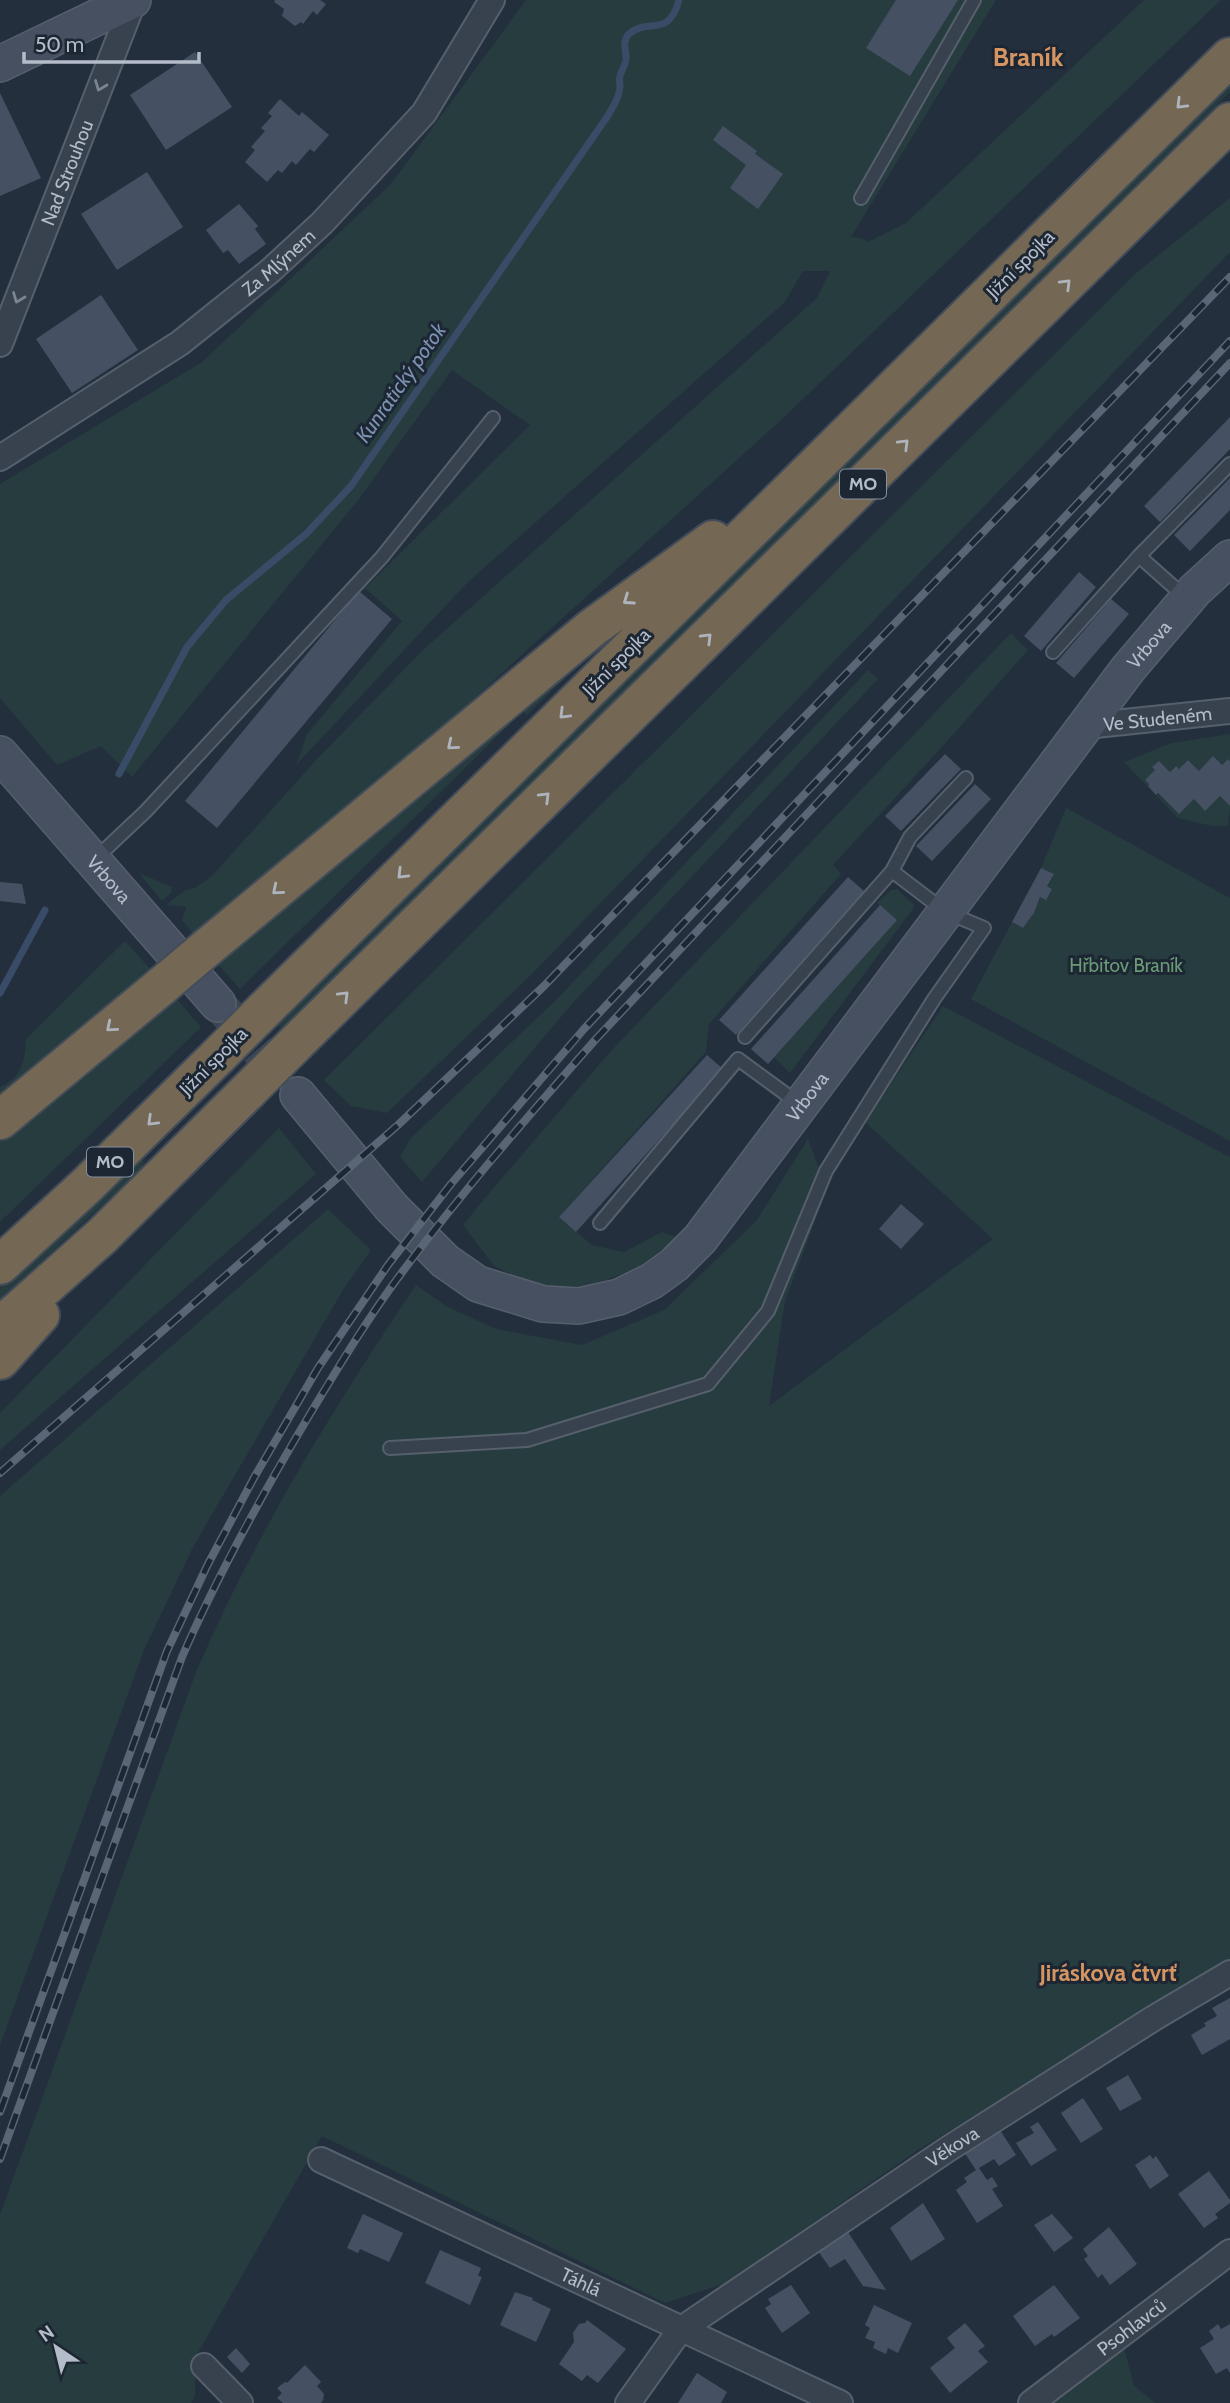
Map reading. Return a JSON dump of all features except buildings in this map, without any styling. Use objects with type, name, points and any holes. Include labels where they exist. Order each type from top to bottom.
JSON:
[{"type":"highway","name":"Jižní spojka","points":[[0,1265],[66,1205],[218,1056],[1230,57]]},
{"type":"highway","name":"MO","points":[[0,1327],[102,1236],[1230,122]]},
{"type":"highway","points":[[0,1120],[592,628],[804,476]]},
{"type":"highway","points":[[0,1360],[199,1139]]},
{"type":"main road","points":[[0,64],[134,0]]},
{"type":"main road","name":"Vrbova","points":[[298,1095],[391,1208],[445,1261],[478,1284],[543,1304],[579,1306],[619,1297],[652,1281],[674,1265],[700,1239],[1128,669],[1188,599],[1230,558]]},
{"type":"main road","name":"Vrbova","points":[[0,754],[218,1004]]},
{"type":"street","name":"Nad Strouhou","points":[[0,344],[134,0]]},
{"type":"street","name":"Za Mlýnem","points":[[0,458],[180,343],[270,271],[323,223],[424,113],[492,0]]},
{"type":"street","name":"Ve Studeném","points":[[1086,726],[1230,710]]},
{"type":"street","name":"Věkova","points":[[680,2330],[948,2149],[1230,1973]]},
{"type":"street","name":"Táhlá","points":[[321,2160],[840,2403]]},
{"type":"street","name":"Psohlavců","points":[[1031,2403],[1230,2252]]},
{"type":"street","points":[[628,2403],[680,2330]]},
{"type":"street","points":[[204,2366],[240,2403]]},
{"type":"lane","points":[[861,198],[974,0]]},
{"type":"lane","points":[[93,860],[145,811],[382,557],[493,418]]},
{"type":"lane","points":[[1053,652],[1139,556],[1230,464]]},
{"type":"lane","points":[[1139,556],[1188,599]]},
{"type":"lane","points":[[745,1037],[892,872],[910,837],[966,778]]},
{"type":"lane","points":[[390,1447],[527,1440],[708,1384],[768,1311],[826,1171],[934,999],[984,928],[946,912],[892,872]]},
{"type":"lane","points":[[600,1223],[737,1059],[801,1105]]},
{"type":"green space","points":[[526,0],[996,0],[851,237],[868,242],[906,223],[1144,0],[1221,0],[780,421],[416,751],[195,937],[182,920],[186,907],[166,905],[185,890],[195,888],[211,877],[318,758],[422,651],[817,298],[830,271],[803,271],[785,302],[468,582],[296,765],[307,734],[402,621],[365,588],[530,425],[452,370],[359,499],[132,777],[101,746],[57,765],[0,698],[0,484],[202,362],[391,184]]},
{"type":"green space","points":[[1230,76],[1230,92],[282,1029],[275,1021]]},
{"type":"green space","points":[[1230,198],[1230,252],[532,974],[387,1113],[351,1106],[324,1080],[1136,273]]},
{"type":"green space","points":[[1011,633],[1028,650],[833,865],[841,874],[709,1024],[706,1052],[559,1217],[592,1245],[624,1252],[662,1232],[676,1237],[647,1264],[598,1283],[562,1289],[527,1282],[494,1266],[463,1225],[479,1205],[610,1052]]},
{"type":"green space","points":[[868,670],[878,679],[571,1005],[422,1182],[400,1157],[410,1139],[557,999]]},
{"type":"green space","points":[[562,672],[571,672],[527,715],[523,711],[240,989],[216,962]]},
{"type":"green space","points":[[1230,734],[1230,761],[1228,759],[1222,765],[1213,757],[1199,771],[1188,760],[1179,769],[1175,766],[1170,772],[1159,761],[1153,767],[1155,770],[1148,785],[1179,814],[1194,799],[1205,810],[1220,796],[1230,806],[1228,826],[1212,826],[1178,818],[1124,762],[1171,743]]},
{"type":"green space","name":"Hřbitov Braník","points":[[1066,808],[1230,898],[1230,1141],[971,999],[1012,922],[1023,928],[1034,913],[1040,897],[1052,889],[1047,886],[1053,874],[1041,868]]},
{"type":"green space","points":[[139,873],[172,887],[171,893],[162,901]]},
{"type":"green space","points":[[897,889],[915,906],[790,1073],[774,1057],[896,920],[877,903],[891,890]]},
{"type":"green space","points":[[125,941],[153,972],[0,1098],[0,1087],[13,1079],[21,1067],[26,1039]]},
{"type":"green space","points":[[174,996],[201,1027],[0,1222],[0,1140]]},
{"type":"green space","points":[[943,1006],[1230,1157],[1230,1960],[918,2150],[726,2283],[665,2303],[322,2136],[195,2358],[195,2397],[191,2403],[0,2403],[0,2215],[196,1672],[244,1571],[297,1473],[416,1285],[446,1306],[496,1329],[582,1345],[664,1310],[757,1220],[808,1139],[827,1190],[785,1301],[769,1406],[993,1239],[865,1122]]},
{"type":"green space","points":[[279,1128],[316,1174],[0,1450],[0,1413]]},
{"type":"green space","points":[[139,1157],[144,1163],[140,1170],[0,1300],[0,1285]]},
{"type":"green space","points":[[328,1209],[371,1250],[343,1290],[193,1547],[144,1650],[0,2045],[0,1496]]},
{"type":"green space","points":[[1120,2347],[1125,2351],[1134,2386],[1156,2403],[1044,2403]]},
{"type":"waterway","name":"Kunratický potok","points":[[119,774],[187,647],[226,600],[306,534],[351,486],[607,117],[619,91],[620,77],[626,60],[625,43],[629,34],[636,29],[664,23],[670,19],[679,0]]},
{"type":"waterway","name":"Kunratický potok","points":[[0,993],[45,910]]},
{"type":"tunnel","points":[[223,1009],[292,1089]]},
{"type":"railway","points":[[0,1473],[398,1125],[544,986],[1230,277]]},
{"type":"railway","points":[[0,2112],[167,1651],[208,1564],[255,1476],[318,1368],[388,1265],[451,1184],[584,1029],[1230,341]]},
{"type":"railway","points":[[0,2159],[182,1657],[211,1594],[259,1503],[321,1396],[378,1306],[473,1182],[596,1039],[1230,363]]},
{"type":"district","name":"Braník","points":[[1028,57]]},
{"type":"district","name":"Jiráskova čtvrť","points":[[1108,1973]]}]
